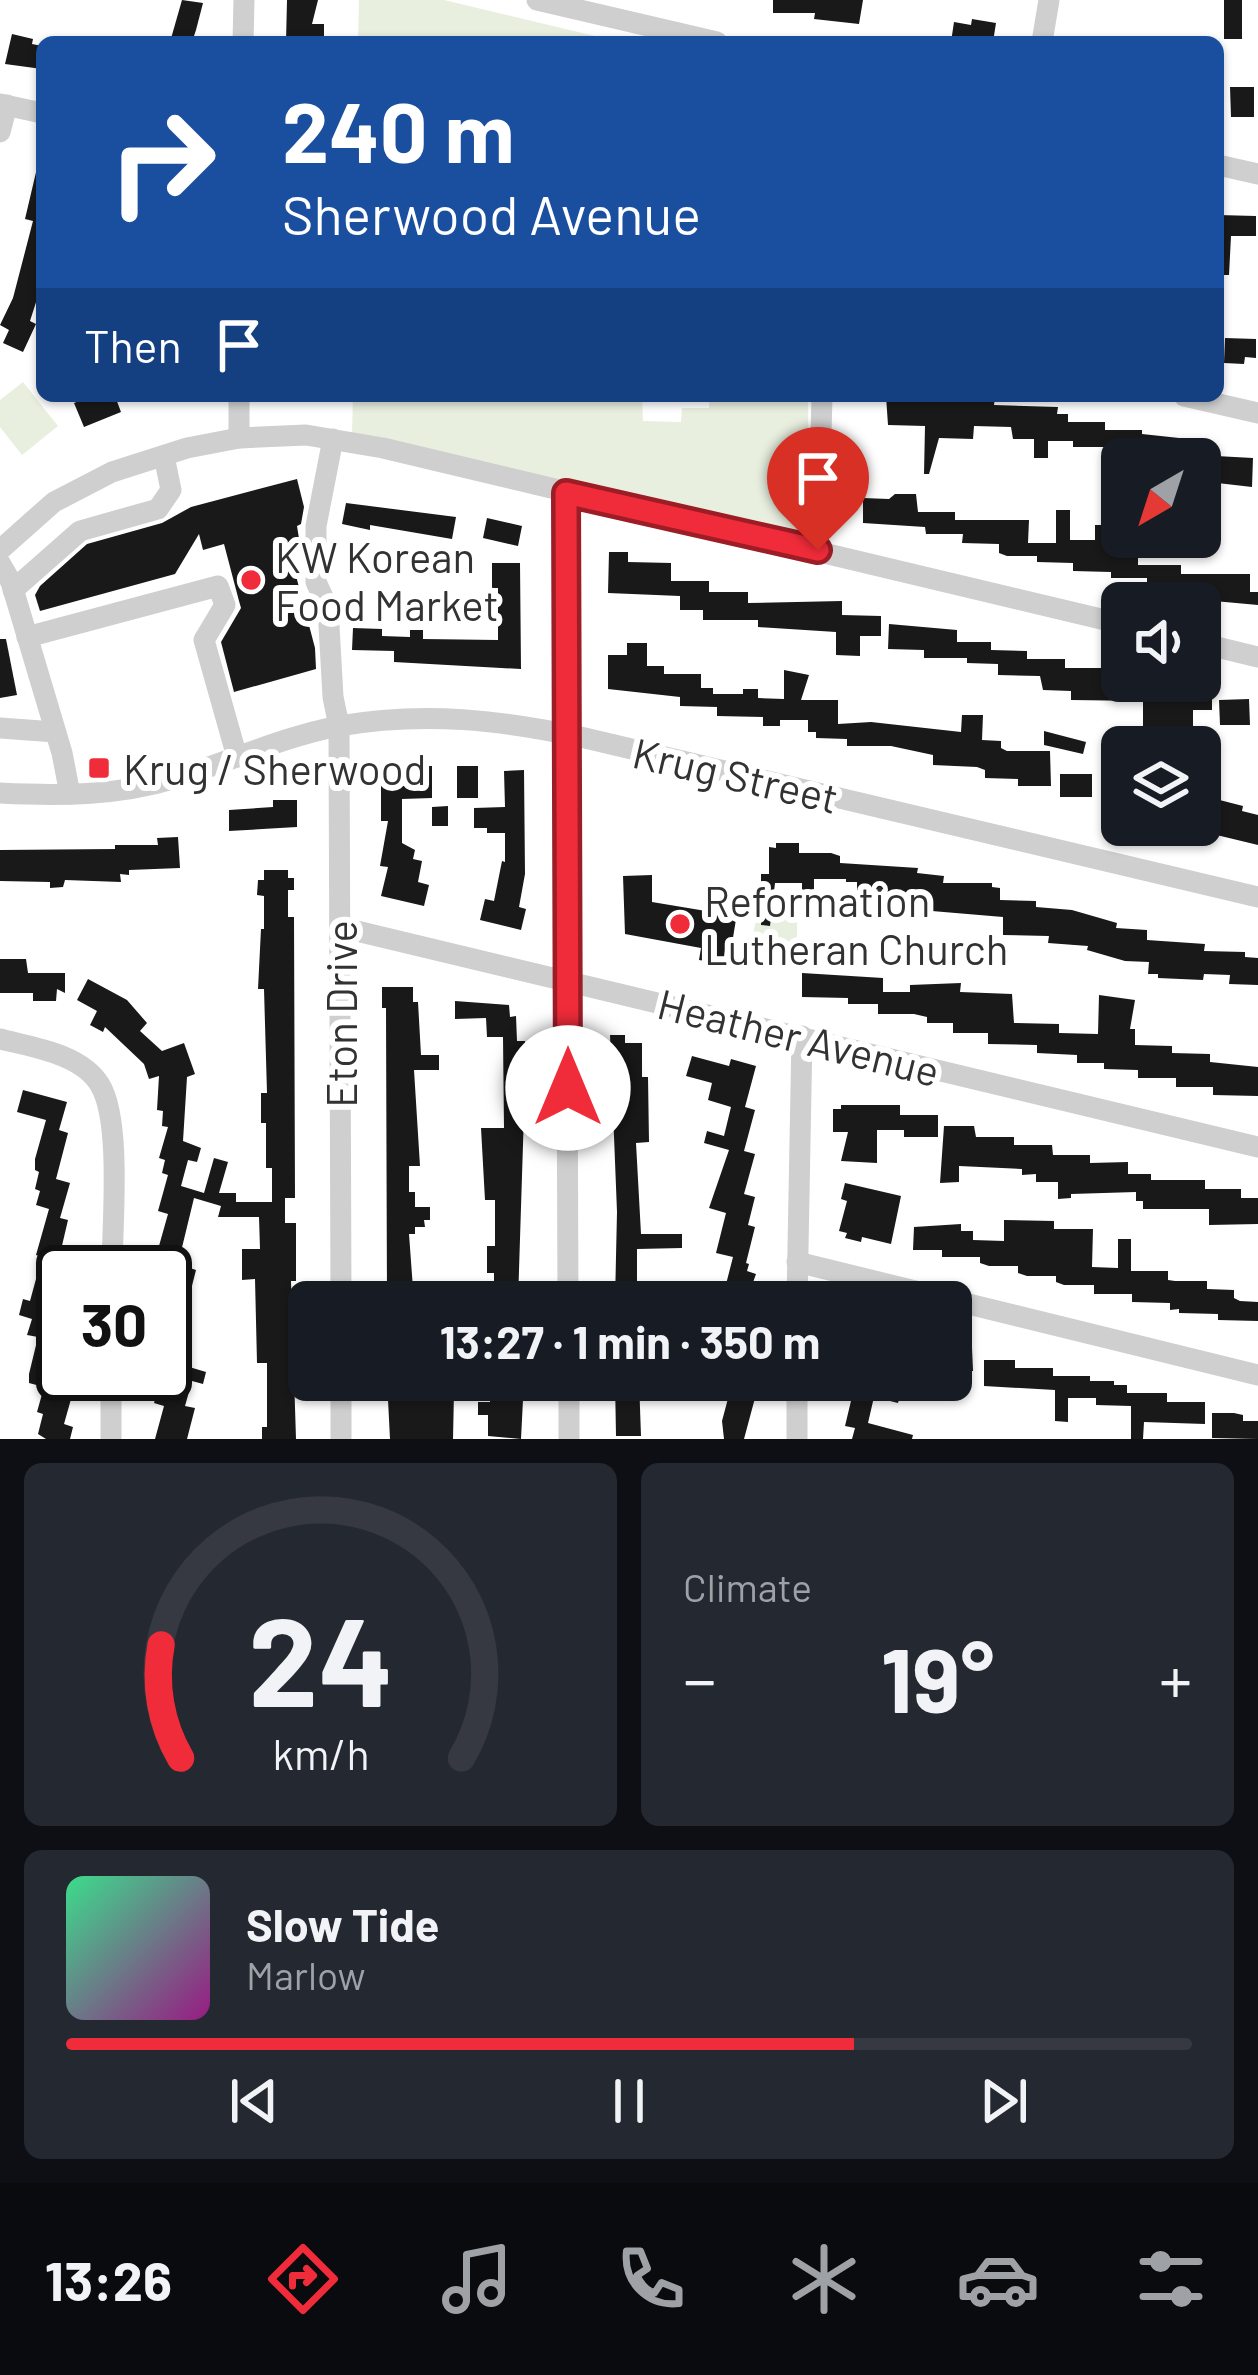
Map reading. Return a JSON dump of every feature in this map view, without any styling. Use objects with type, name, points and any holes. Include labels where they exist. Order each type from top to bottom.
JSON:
[{"type":"street","points":[[243,36],[244,0]]},
{"type":"street","points":[[537,0],[691,36]]},
{"type":"street","points":[[1043,36],[1049,0]]},
{"type":"street","points":[[0,132],[3,105],[36,112]]},
{"type":"street","points":[[1224,166],[1258,174]]},
{"type":"street","points":[[239,402],[239,438]]},
{"type":"street","points":[[818,550],[822,402]]},
{"type":"street","points":[[1210,402],[1258,413]]},
{"type":"street","points":[[0,550],[55,502],[112,472],[239,438],[306,435],[1101,619]]},
{"type":"street","name":"Eton Drive","points":[[333,439],[316,526],[316,582],[328,608],[339,726],[340,1281]]},
{"type":"street","points":[[13,590],[80,530],[158,509],[171,490],[164,456]]},
{"type":"street","points":[[566,493],[568,1281]]},
{"type":"street","points":[[0,562],[13,590],[70,794]]},
{"type":"street","points":[[27,637],[218,586],[225,605],[204,640],[237,758]]},
{"type":"street","points":[[1221,648],[1258,657]]},
{"type":"street","name":"Krug Street","points":[[0,794],[104,793],[168,781],[339,726],[450,716],[565,734],[1258,897]]},
{"type":"street","points":[[0,728],[55,732]]},
{"type":"street","name":"Heather Avenue","points":[[340,928],[1258,1148]]},
{"type":"street","points":[[796,1281],[802,1036]]},
{"type":"street","points":[[0,1039],[62,1055],[100,1083],[112,1121],[112,1245]]},
{"type":"street","points":[[796,1262],[1258,1375]]},
{"type":"street","points":[[111,1401],[111,1439]]},
{"type":"street","points":[[341,1401],[341,1439]]},
{"type":"street","points":[[569,1401],[569,1439]]},
{"type":"street","points":[[796,1401],[796,1439]]},
{"type":"green space","points":[[359,0],[444,0],[595,36],[358,36]]},
{"type":"green space","points":[[23,382],[58,426],[22,455],[0,427],[0,400]]},
{"type":"green space","points":[[353,402],[642,402],[643,421],[681,422],[682,408],[709,408],[709,402],[808,402],[809,534],[352,434]]},
{"type":"green space","points":[[758,910],[797,918],[797,969],[748,960]]},
{"type":"building","points":[[182,0],[203,3],[194,36],[172,36]]},
{"type":"building","points":[[287,0],[318,0],[312,24],[324,24],[324,36],[286,36]]},
{"type":"building","points":[[773,0],[863,0],[859,24],[814,19],[815,13],[773,13]]},
{"type":"building","points":[[1224,0],[1242,0],[1242,39],[1224,39]]},
{"type":"building","points":[[972,19],[996,23],[994,36],[952,36],[954,22],[971,25]]},
{"type":"building","points":[[12,34],[33,39],[36,68],[5,64]]},
{"type":"building","points":[[1230,87],[1254,87],[1254,117],[1231,117]]},
{"type":"building","points":[[36,172],[36,302],[30,321],[36,324],[23,352],[3,343],[9,330],[0,325],[13,298],[33,221],[25,219]]},
{"type":"building","points":[[1224,215],[1256,216],[1256,236],[1231,236],[1229,275],[1224,275]]},
{"type":"building","points":[[1225,338],[1256,339],[1256,358],[1245,357],[1244,364],[1224,363]]},
{"type":"building","points":[[117,402],[121,412],[84,427],[74,403]]},
{"type":"building","points":[[886,402],[1058,407],[1057,414],[1068,414],[1068,422],[1105,422],[1105,430],[1142,430],[1142,434],[1179,438],[1101,438],[1101,447],[1048,441],[1048,458],[1034,458],[1034,439],[1013,439],[1011,427],[974,426],[973,439],[939,438],[929,474],[924,474],[925,426],[888,425]]},
{"type":"building","points":[[1221,456],[1253,458],[1252,487],[1221,483]]},
{"type":"building","points":[[297,479],[304,507],[297,526],[301,551],[290,553],[315,648],[316,669],[234,692],[221,642],[241,608],[224,544],[203,550],[199,534],[175,574],[40,611],[35,595],[40,586],[87,544],[162,523],[191,507]]},
{"type":"building","points":[[895,494],[916,494],[918,512],[955,512],[955,520],[1029,520],[1028,543],[1056,543],[1056,510],[1070,510],[1070,540],[1095,540],[1095,525],[1101,525],[1101,558],[1138,558],[1138,565],[1181,565],[1181,574],[1250,574],[1250,592],[1258,592],[1258,605],[1221,602],[1221,582],[1111,578],[1111,572],[1073,571],[1073,563],[1007,556],[999,553],[999,544],[962,543],[963,534],[926,534],[925,527],[863,523],[863,498],[889,499]]},
{"type":"building","points":[[346,503],[456,517],[452,539],[342,524]]},
{"type":"building","points":[[487,518],[522,526],[518,546],[483,538]]},
{"type":"building","points":[[609,552],[628,552],[628,562],[671,563],[671,581],[709,581],[709,592],[748,592],[748,603],[842,601],[842,615],[881,616],[881,636],[860,636],[860,656],[836,655],[836,632],[758,627],[758,620],[703,620],[703,610],[680,610],[680,596],[608,593]]},
{"type":"building","points":[[492,563],[520,563],[521,669],[394,662],[394,651],[352,650],[353,628],[382,629],[382,636],[410,637],[410,630],[423,630],[423,639],[498,640],[498,588],[492,588]]},
{"type":"building","points":[[889,624],[957,630],[957,642],[991,642],[991,650],[1027,651],[1027,659],[1065,659],[1065,668],[1101,668],[1101,700],[1071,700],[1071,691],[1043,690],[1040,676],[998,675],[998,664],[924,658],[924,650],[888,649]]},
{"type":"building","points":[[0,639],[6,639],[17,695],[0,698]]},
{"type":"building","points":[[627,643],[647,643],[647,666],[664,666],[664,674],[701,674],[701,688],[713,688],[713,694],[758,689],[758,698],[784,699],[784,670],[809,675],[801,700],[838,700],[838,724],[871,722],[961,732],[962,715],[983,715],[982,740],[1001,741],[1001,748],[1007,751],[1050,751],[1051,786],[1018,786],[1018,779],[985,778],[985,770],[977,767],[933,765],[933,755],[891,746],[847,746],[847,739],[816,738],[816,732],[808,732],[808,720],[780,720],[780,726],[763,726],[763,717],[717,716],[717,707],[680,706],[680,697],[608,689],[608,655],[627,655]]},
{"type":"building","points":[[1249,699],[1250,725],[1220,725],[1221,700]]},
{"type":"building","points":[[1143,702],[1212,702],[1212,710],[1193,710],[1193,726],[1143,726]]},
{"type":"building","points":[[1044,731],[1086,742],[1083,754],[1044,745]]},
{"type":"building","points":[[432,766],[432,798],[402,799],[402,843],[415,850],[413,859],[422,861],[418,882],[429,885],[424,906],[381,896],[388,867],[380,866],[388,821],[381,821],[381,767]]},
{"type":"building","points":[[457,766],[478,766],[478,798],[457,798]]},
{"type":"building","points":[[524,770],[525,874],[519,907],[526,909],[521,930],[480,920],[485,899],[494,901],[505,862],[505,833],[474,828],[474,808],[505,807],[504,771]]},
{"type":"building","points":[[1060,774],[1092,774],[1092,797],[1060,797]]},
{"type":"building","points":[[273,800],[297,800],[297,827],[229,831],[229,810],[273,807]]},
{"type":"building","points":[[1221,800],[1258,815],[1258,845],[1221,836]]},
{"type":"building","points":[[448,806],[448,826],[432,826],[432,807]]},
{"type":"building","points":[[178,837],[180,868],[129,870],[129,875],[120,874],[121,882],[65,880],[63,887],[50,888],[50,882],[0,881],[0,850],[115,849],[115,845],[158,845],[157,838]]},
{"type":"building","points":[[776,843],[799,843],[799,853],[831,853],[840,856],[840,863],[918,868],[917,873],[944,876],[943,883],[992,883],[1000,888],[1000,900],[1036,901],[1036,907],[1072,910],[1117,923],[1116,928],[1147,930],[1147,940],[1205,944],[1204,951],[1245,952],[1245,957],[1258,958],[1258,985],[1229,984],[1230,975],[1204,974],[1203,980],[1158,978],[1158,974],[1148,974],[1149,962],[1125,961],[1087,950],[1088,946],[1048,943],[1049,936],[1003,935],[1003,917],[920,910],[920,906],[899,903],[900,895],[857,896],[857,882],[846,879],[814,879],[814,907],[802,907],[802,883],[775,883],[770,926],[761,925],[761,874],[769,874],[769,847],[776,848]]},
{"type":"building","points":[[264,870],[288,870],[288,878],[294,878],[294,890],[288,890],[288,917],[294,917],[295,1198],[285,1198],[285,1223],[296,1223],[296,1281],[288,1281],[288,1401],[295,1401],[296,1439],[262,1439],[262,1427],[267,1427],[267,1363],[257,1363],[255,1279],[242,1280],[242,1249],[260,1249],[259,1217],[218,1217],[221,1206],[194,1198],[183,1245],[159,1245],[168,1214],[158,1211],[168,1175],[162,1173],[165,1160],[159,1158],[168,1127],[162,1126],[163,1111],[157,1110],[159,1076],[149,1079],[144,1064],[105,1027],[103,1032],[90,1025],[97,1011],[77,1000],[88,979],[127,1000],[147,1023],[140,1031],[162,1051],[184,1043],[195,1074],[187,1077],[183,1141],[201,1148],[197,1162],[188,1160],[181,1186],[204,1193],[214,1158],[228,1162],[219,1193],[236,1193],[236,1202],[272,1202],[266,1123],[261,1123],[261,1093],[267,1093],[264,989],[258,989],[264,896],[257,895],[258,880],[264,880]]},
{"type":"building","name":"Reformation Lutheran Church","points":[[652,875],[652,902],[712,912],[714,902],[738,907],[731,950],[725,950],[723,964],[699,960],[701,948],[625,934],[623,876]]},
{"type":"building","points":[[0,959],[26,959],[28,973],[65,973],[65,993],[57,989],[56,1001],[33,1001],[33,993],[0,993]]},
{"type":"building","points":[[802,973],[883,978],[883,992],[910,992],[910,985],[961,983],[960,992],[1012,994],[1014,1023],[1059,1024],[1059,1033],[1098,1034],[1099,995],[1135,1000],[1130,1029],[1135,1029],[1135,1045],[1172,1046],[1172,1053],[1210,1054],[1210,1062],[1258,1067],[1258,1096],[1213,1095],[1213,1087],[1176,1087],[1176,1078],[1138,1078],[1138,1070],[1077,1063],[1077,1055],[1037,1053],[1037,1045],[988,1044],[988,1033],[953,1033],[953,1023],[927,1023],[927,1017],[914,1014],[878,1014],[878,1004],[802,997]]},
{"type":"building","points":[[382,987],[413,987],[421,1055],[439,1055],[439,1070],[414,1070],[420,1166],[409,1166],[409,1192],[415,1192],[415,1207],[430,1207],[430,1220],[409,1234],[412,1281],[387,1281],[386,1008],[382,1008]]},
{"type":"building","points":[[455,1001],[509,1005],[510,1017],[516,1016],[517,1041],[525,1041],[530,1113],[524,1113],[519,1281],[494,1281],[494,1273],[487,1273],[487,1246],[495,1246],[495,1200],[485,1200],[481,1128],[504,1128],[503,1037],[487,1037],[486,1018],[455,1019]]},
{"type":"building","points":[[610,1035],[625,1035],[625,1043],[642,1043],[642,1077],[648,1077],[649,1142],[636,1143],[641,1234],[682,1234],[682,1248],[637,1249],[637,1281],[615,1281]]},
{"type":"building","points":[[692,1056],[729,1066],[731,1059],[756,1066],[745,1107],[755,1110],[744,1151],[755,1154],[744,1194],[755,1197],[748,1225],[755,1227],[746,1263],[747,1271],[756,1274],[754,1281],[727,1281],[733,1257],[716,1253],[726,1213],[709,1208],[729,1150],[704,1143],[707,1131],[724,1136],[731,1107],[708,1100],[712,1083],[686,1076]]},
{"type":"building","points":[[23,1090],[67,1102],[59,1130],[68,1133],[56,1179],[70,1183],[60,1218],[68,1220],[62,1245],[39,1245],[49,1209],[36,1205],[40,1191],[35,1189],[39,1172],[35,1159],[46,1120],[17,1112]]},
{"type":"building","points":[[900,1105],[900,1115],[938,1115],[938,1137],[904,1137],[904,1130],[877,1130],[877,1163],[841,1161],[848,1132],[833,1132],[833,1109]]},
{"type":"building","points":[[944,1126],[974,1126],[976,1137],[1014,1137],[1014,1145],[1052,1145],[1053,1155],[1090,1155],[1090,1163],[1128,1162],[1128,1174],[1151,1174],[1151,1180],[1205,1180],[1205,1189],[1241,1189],[1241,1198],[1258,1198],[1258,1224],[1209,1225],[1209,1209],[1143,1209],[1136,1192],[1071,1194],[1071,1198],[1058,1199],[1058,1182],[1036,1182],[1036,1174],[1022,1175],[1022,1169],[959,1166],[959,1182],[940,1183]]},
{"type":"building","points":[[845,1183],[901,1196],[891,1244],[845,1238],[847,1233],[839,1231],[847,1201],[841,1199]]},
{"type":"building","points":[[1004,1220],[1054,1221],[1054,1229],[1093,1229],[1092,1267],[1118,1268],[1118,1239],[1131,1239],[1131,1271],[1168,1271],[1168,1280],[1207,1281],[1207,1289],[1234,1290],[1234,1298],[1240,1301],[1258,1302],[1258,1321],[1179,1313],[1179,1309],[1170,1310],[1170,1303],[1132,1302],[1132,1294],[1094,1294],[1094,1285],[1064,1285],[1056,1282],[1056,1276],[1027,1276],[1018,1273],[1018,1266],[989,1266],[980,1263],[980,1257],[942,1257],[942,1250],[913,1250],[914,1227],[961,1224],[961,1231],[973,1231],[973,1240],[1004,1241]]},
{"type":"building","points":[[36,1279],[36,1337],[27,1335],[32,1319],[19,1315],[23,1299],[30,1301]]},
{"type":"building","points":[[36,1345],[36,1385],[29,1383]]},
{"type":"building","points":[[984,1360],[1015,1360],[1015,1368],[1053,1368],[1053,1376],[1114,1381],[1114,1385],[1127,1385],[1127,1393],[1167,1393],[1167,1402],[1205,1402],[1205,1424],[1144,1422],[1143,1439],[1131,1439],[1131,1406],[1096,1405],[1096,1398],[1068,1398],[1068,1422],[1055,1421],[1055,1390],[984,1386]]},
{"type":"building","points":[[192,1368],[206,1372],[203,1384],[192,1381]]},
{"type":"building","points":[[40,1401],[70,1401],[64,1424],[73,1427],[70,1439],[46,1439],[38,1434],[43,1414],[37,1412]]},
{"type":"building","points":[[186,1401],[185,1406],[195,1408],[187,1439],[155,1439],[164,1406],[154,1403]]},
{"type":"building","points":[[388,1401],[454,1401],[453,1439],[390,1439]]},
{"type":"building","points":[[523,1401],[521,1439],[488,1436],[488,1415],[478,1415],[478,1402]]},
{"type":"building","points":[[615,1401],[640,1401],[641,1436],[616,1436]]},
{"type":"building","points":[[727,1401],[754,1401],[744,1439],[724,1439]]},
{"type":"building","points":[[851,1401],[873,1401],[868,1423],[913,1435],[912,1439],[852,1439],[855,1428],[845,1426]]},
{"type":"building","points":[[1212,1413],[1234,1413],[1243,1415],[1243,1421],[1258,1421],[1258,1439],[1212,1438]]},
{"type":"place","name":"KW Korean Food Market","points":[[251,580]]},
{"type":"place","name":"Krug / Sherwood","points":[[99,768]]},
{"type":"place","name":"Reformation Lutheran Church","points":[[680,924]]},
{"type":"route","points":[[568,1088],[566,493],[818,550]]}]
